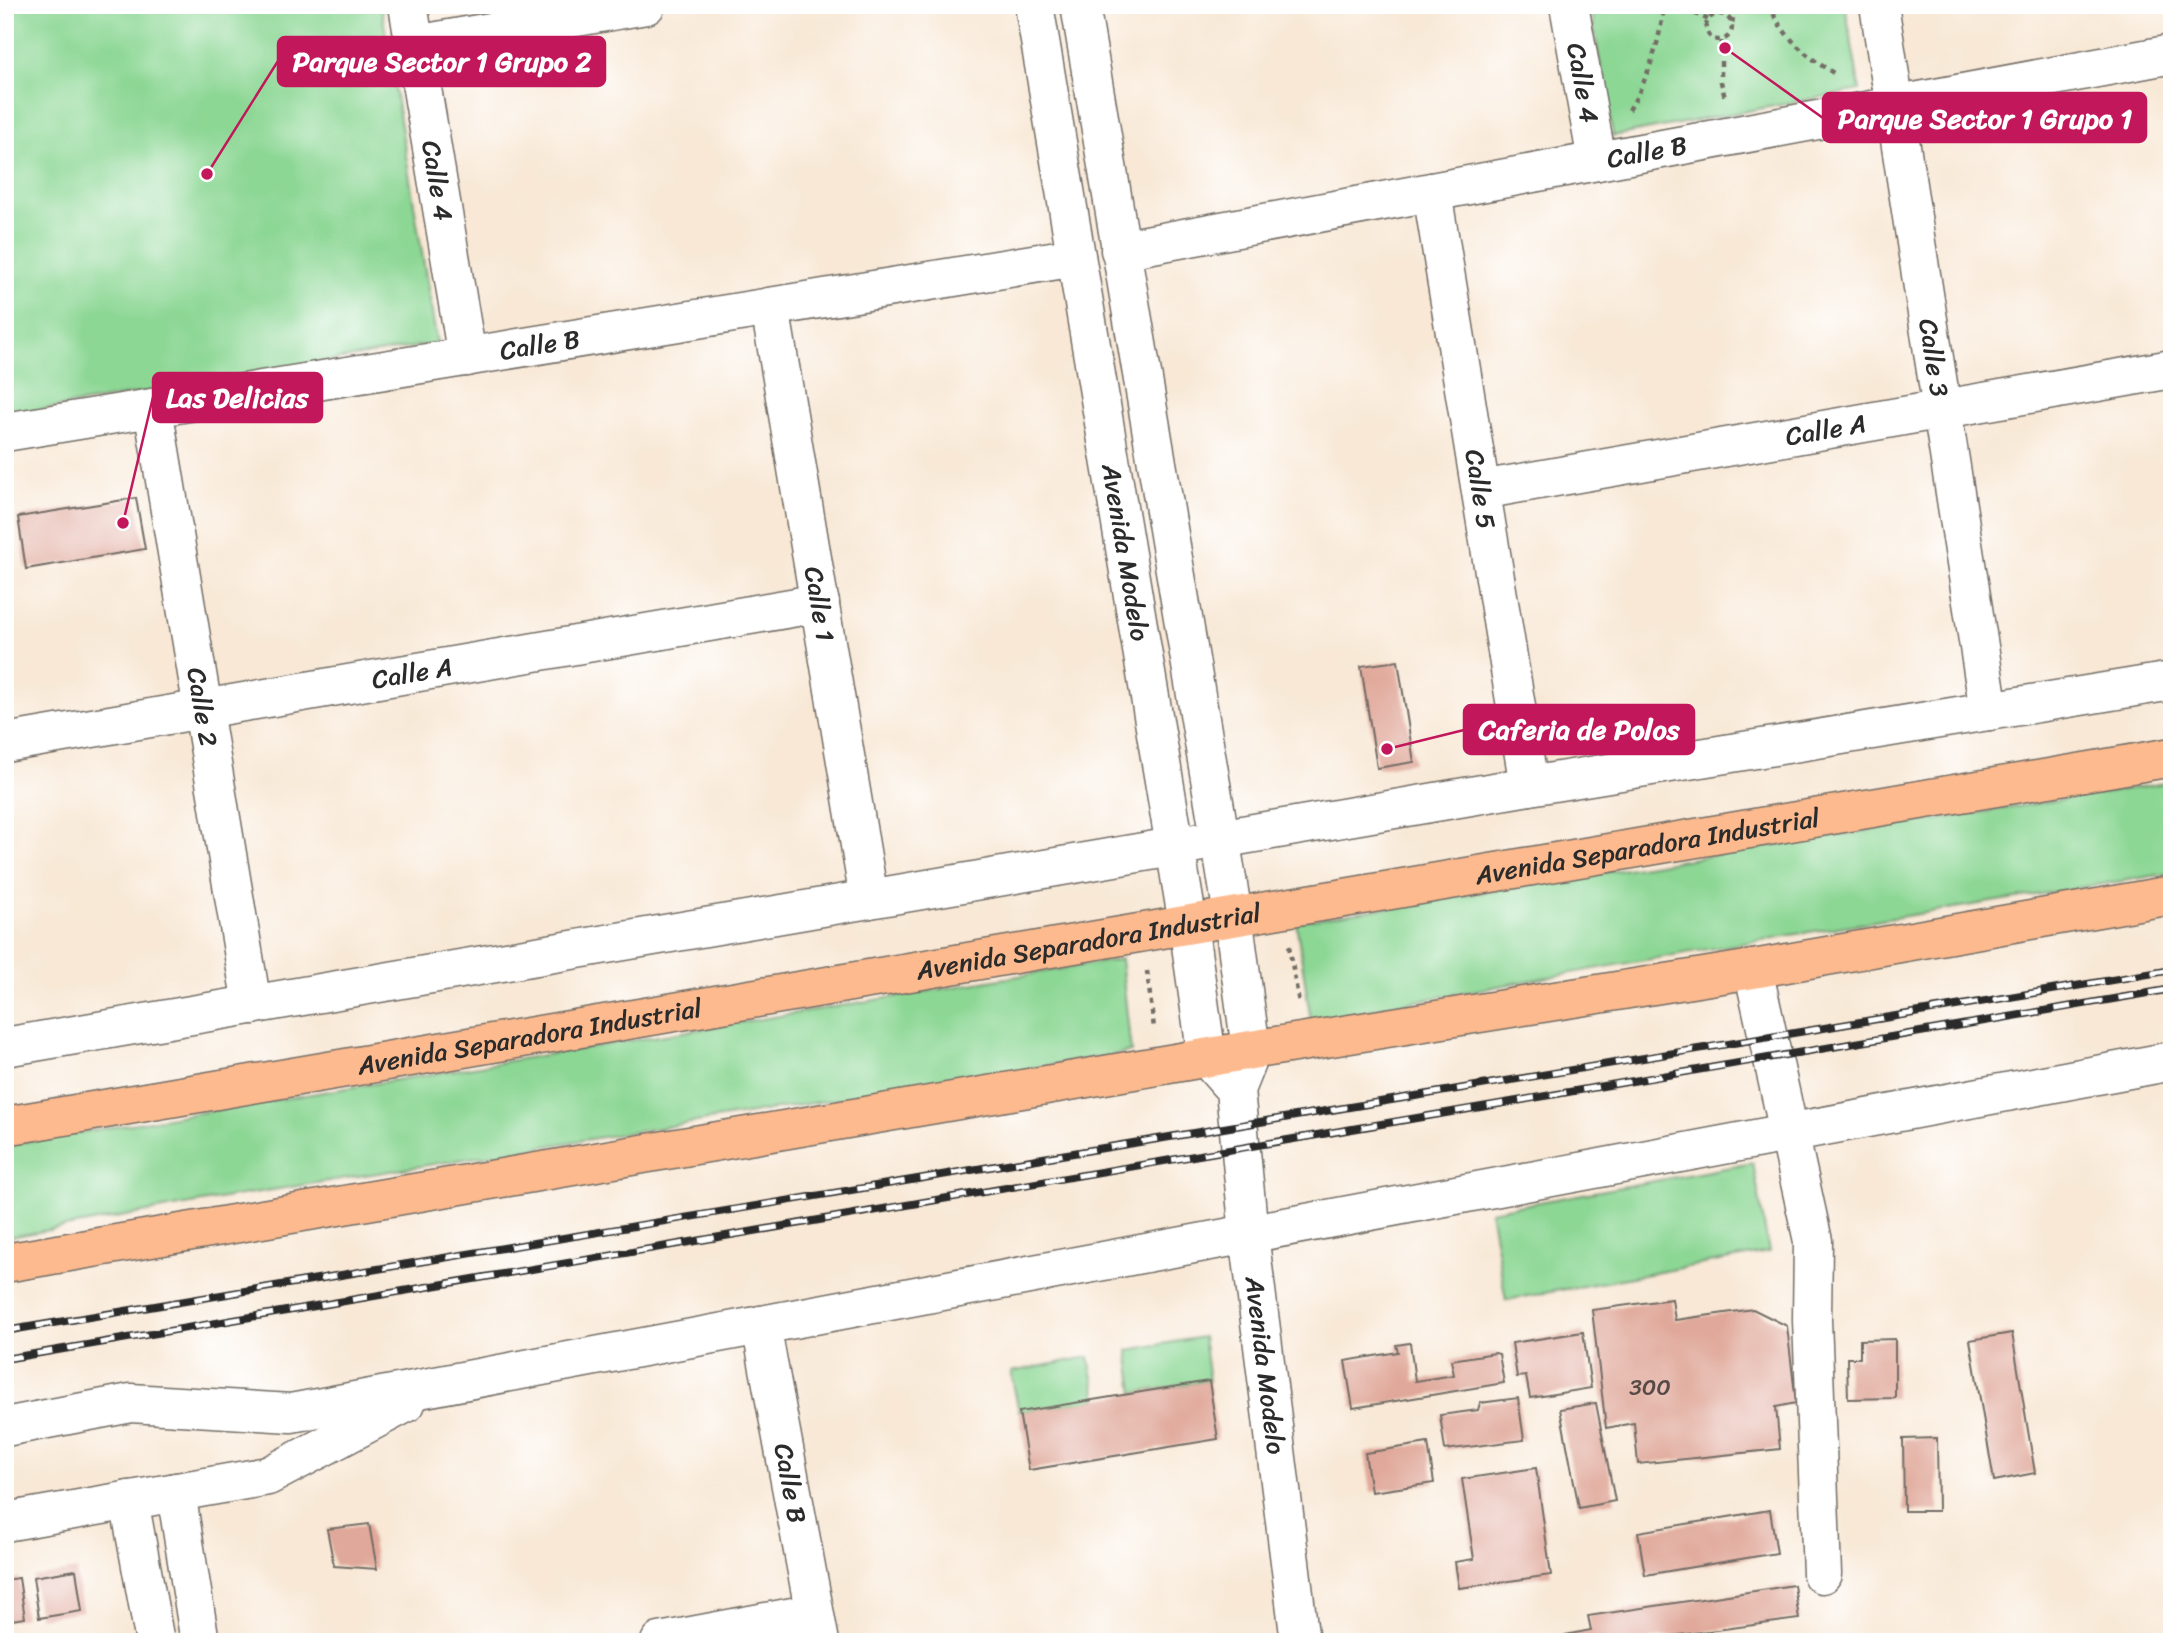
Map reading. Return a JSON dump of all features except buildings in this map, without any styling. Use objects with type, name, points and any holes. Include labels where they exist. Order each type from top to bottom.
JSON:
[{"type":"main road","name":"Avenida Separadora Industrial","points":[[5,1126],[2172,757]]},
{"type":"main road","points":[[5,1263],[1251,1050],[1753,969],[2172,895]]},
{"type":"street","name":"Calle 4","points":[[408,5],[467,357]]},
{"type":"street","points":[[415,45],[646,5]]},
{"type":"street","name":"Avenida Modelo","points":[[1034,5],[1188,924],[1207,1058]]},
{"type":"street","name":"Avenida Modelo","points":[[1080,5],[1233,915],[1251,1050],[1235,1090],[1248,1234],[1300,1642]]},
{"type":"street","name":"Calle 4","points":[[1569,5],[1597,161]]},
{"type":"street","name":"Calle 3","points":[[1879,5],[1989,711]]},
{"type":"street","name":"Calle B","points":[[1121,250],[2172,54]]},
{"type":"street","name":"Calle 5","points":[[1432,192],[1529,786]]},
{"type":"street","name":"Calle B","points":[[5,432],[1076,257]]},
{"type":"street","name":"Calle 1","points":[[770,307],[869,899]]},
{"type":"street","name":"Calle A","points":[[1481,490],[2172,369]]},
{"type":"street","name":"Calle 2","points":[[153,408],[252,1005]]},
{"type":"street","name":"Calle A","points":[[5,743],[820,603]]},
{"type":"street","points":[[5,1047],[1529,786],[2172,681]]},
{"type":"street","points":[[1753,969],[1813,1241],[1812,1320],[1822,1574]]},
{"type":"street","points":[[1207,1058],[1235,1090]]},
{"type":"street","points":[[5,1427],[131,1403],[290,1412],[2172,1061]]},
{"type":"street","name":"Calle B","points":[[761,1325],[817,1627]]},
{"type":"street","points":[[5,1522],[268,1476],[442,1384]]},
{"type":"street","points":[[176,1492],[200,1642]]},
{"type":"street","points":[[129,1500],[155,1642]]},
{"type":"street","points":[[660,1642],[817,1627]]},
{"type":"path","points":[[1627,113],[1639,94],[1656,48],[1664,5]]},
{"type":"path","points":[[1676,5],[1709,20]]},
{"type":"path","points":[[1732,23],[1720,14],[1712,16],[1707,23],[1707,32],[1712,38],[1727,38],[1732,31],[1736,5]]},
{"type":"path","points":[[1769,5],[1784,32],[1797,48],[1846,81]]},
{"type":"path","points":[[1721,40],[1721,82],[1725,102]]},
{"type":"green space","points":[[5,5],[381,5],[437,343],[5,416]]},
{"type":"green space","points":[[1590,5],[1845,5],[1860,90],[1613,136]]},
{"type":"green space","points":[[2172,782],[2172,873],[1741,944],[1311,1021],[1296,922]]},
{"type":"green space","points":[[1121,959],[1131,1052],[235,1196],[5,1238],[5,1145]]},
{"type":"green space","points":[[1753,1163],[1769,1252],[1506,1300],[1490,1211]]},
{"type":"green space","points":[[1203,1337],[1209,1381],[1134,1393],[1128,1350]]},
{"type":"green space","points":[[1089,1357],[1097,1400],[1019,1412],[1011,1372]]},
{"type":"railway","points":[[5,1331],[2172,970]]},
{"type":"railway","points":[[5,1359],[2172,989]]},
{"type":"place","name":"Parque Sector 1 Grupo 1","points":[[1725,48]]},
{"type":"place","name":"Parque Sector 1 Grupo 2","points":[[207,174]]},
{"type":"place","name":"Las Delicias","points":[[123,523]]},
{"type":"place","name":"Caferia de Polos","points":[[1387,749]]}]
